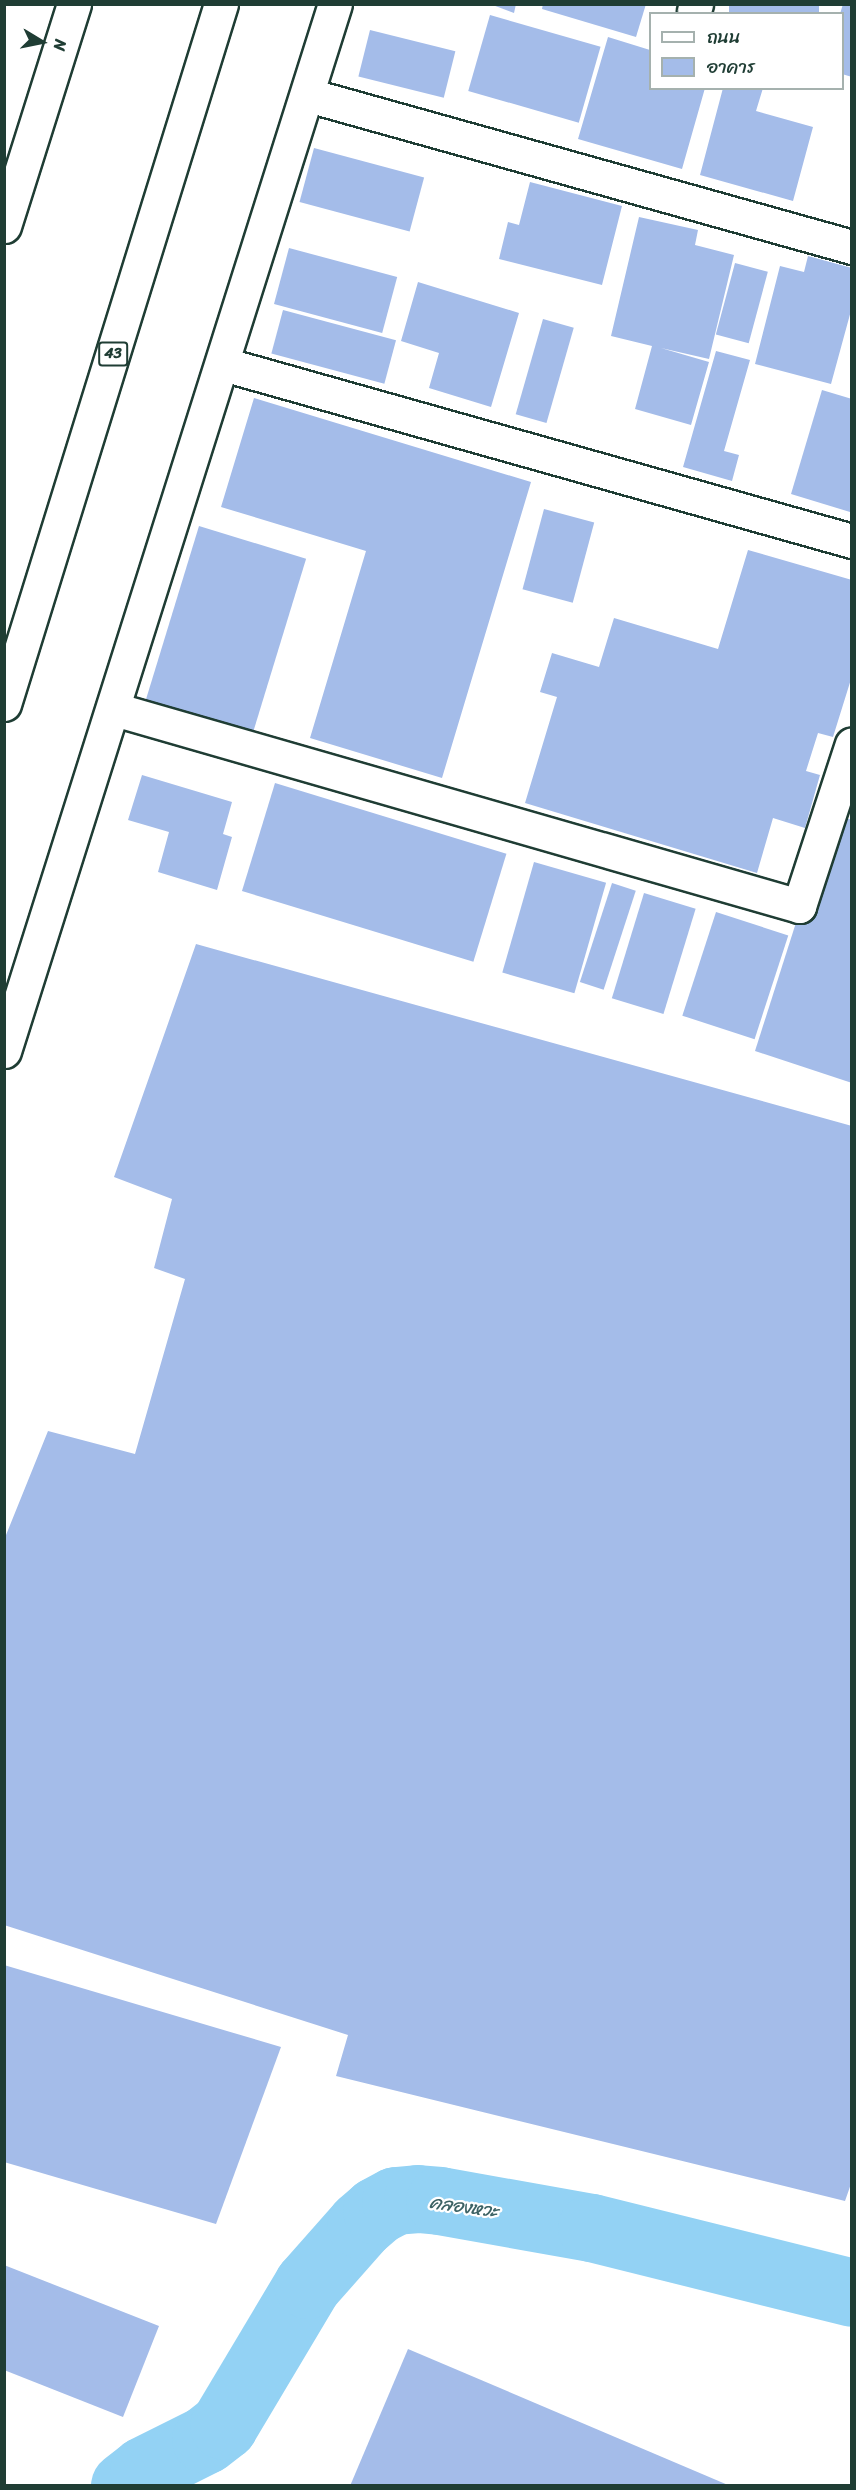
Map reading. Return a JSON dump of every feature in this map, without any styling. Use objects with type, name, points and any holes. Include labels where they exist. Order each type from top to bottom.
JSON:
[{"type":"main road","points":[[4,226],[74,4]]},
{"type":"main road","name":"43","points":[[4,704],[221,4]]},
{"type":"main road","points":[[4,1051],[336,4]]},
{"type":"main road","points":[[308,95],[852,247]]},
{"type":"main road","points":[[223,364],[852,541]]},
{"type":"main road","points":[[114,710],[799,906],[852,744]]},
{"type":"building","points":[[490,4],[516,4],[514,13]]},
{"type":"building","points":[[543,4],[646,4],[636,37],[542,9]]},
{"type":"building","points":[[729,4],[819,4],[819,12],[729,12]]},
{"type":"building","points":[[843,4],[852,4],[852,77],[844,75],[844,12],[841,12]]},
{"type":"building","points":[[490,15],[601,47],[579,123],[468,91]]},
{"type":"building","points":[[370,30],[455,51],[444,98],[358,77]]},
{"type":"building","points":[[608,37],[649,50],[649,90],[704,90],[682,169],[578,139]]},
{"type":"building","points":[[722,90],[762,90],[756,111],[813,127],[793,201],[700,175]]},
{"type":"building","points":[[314,148],[424,178],[410,232],[300,202]]},
{"type":"building","points":[[530,182],[622,206],[602,285],[499,259],[508,222],[519,225]]},
{"type":"building","points":[[639,217],[698,230],[695,245],[734,255],[709,359],[661,348],[709,362],[691,425],[635,409],[652,346],[611,336]]},
{"type":"building","points":[[289,248],[397,277],[382,333],[274,304]]},
{"type":"building","points":[[808,256],[852,268],[852,307],[831,384],[755,364],[780,266],[804,272]]},
{"type":"building","points":[[735,263],[768,272],[749,343],[716,334]]},
{"type":"building","points":[[418,282],[519,313],[491,407],[429,388],[439,353],[401,341]]},
{"type":"building","points":[[283,310],[396,340],[384,384],[271,353]]},
{"type":"building","points":[[543,319],[574,328],[546,423],[516,414]]},
{"type":"building","points":[[716,351],[750,360],[724,451],[739,455],[732,481],[683,467]]},
{"type":"building","points":[[822,390],[852,399],[850,512],[791,494]]},
{"type":"building","points":[[254,398],[531,482],[442,778],[310,738],[366,551],[221,507]]},
{"type":"building","points":[[544,509],[594,522],[573,603],[523,589]]},
{"type":"building","points":[[199,526],[306,559],[251,739],[144,707]]},
{"type":"building","points":[[748,550],[852,580],[852,676],[833,737],[818,733],[806,771],[820,775],[805,828],[773,818],[757,873],[525,803],[557,697],[540,692],[552,653],[599,667],[614,618],[718,649]]},
{"type":"building","points":[[142,775],[232,802],[223,834],[232,837],[217,890],[158,872],[169,832],[128,820]]},
{"type":"building","points":[[275,783],[506,854],[473,962],[242,891]]},
{"type":"building","points":[[831,813],[852,820],[852,1083],[755,1051]]},
{"type":"building","points":[[534,862],[606,883],[574,993],[502,973]]},
{"type":"building","points":[[612,883],[636,891],[604,990],[580,982]]},
{"type":"building","points":[[644,893],[696,909],[663,1014],[612,998]]},
{"type":"building","points":[[716,912],[788,935],[755,1039],[682,1016]]},
{"type":"building","points":[[196,944],[852,1126],[852,2181],[845,2201],[336,2076],[348,2035],[4,1925],[4,1540],[48,1431],[135,1454],[185,1279],[154,1268],[172,1199],[114,1177]]},
{"type":"building","points":[[4,1965],[281,2047],[216,2224],[4,2162]]},
{"type":"building","points":[[4,2265],[159,2326],[123,2417],[4,2370]]},
{"type":"building","points":[[408,2349],[728,2485],[728,2486],[350,2486]]},
{"type":"waterway","name":"คลองหวะ","points":[[125,2486],[144,2471],[206,2440],[224,2426],[308,2285],[361,2225],[377,2211],[396,2201],[418,2199],[440,2201],[592,2228],[852,2293]]}]
